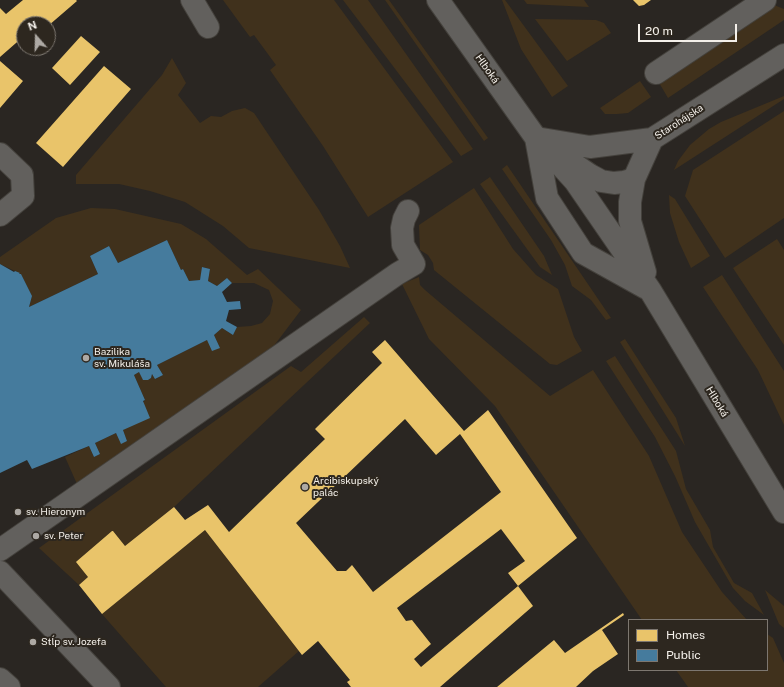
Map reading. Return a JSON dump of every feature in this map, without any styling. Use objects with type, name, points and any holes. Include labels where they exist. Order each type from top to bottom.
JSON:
[{"type":"street","points":[[192,0],[208,27]]},
{"type":"street","name":"Hlboká","points":[[438,0],[536,138],[575,181],[650,290],[784,512]]},
{"type":"street","points":[[656,73],[766,0]]},
{"type":"street","name":"Starohájska","points":[[536,138],[590,147],[652,139],[784,55]]},
{"type":"street","name":"Hlboká","points":[[536,138],[601,181],[614,183],[634,179]]},
{"type":"street","name":"Hlboká","points":[[536,138],[547,198],[583,252],[650,290]]},
{"type":"street","name":"Hlboká","points":[[650,290],[630,221],[630,202],[634,179],[652,139]]},
{"type":"street","points":[[0,154],[22,175],[23,196],[0,215]]},
{"type":"street","points":[[0,550],[397,274],[414,264],[403,244],[402,228],[408,211]]},
{"type":"street","points":[[0,572],[109,687]]},
{"type":"street","points":[[0,678],[9,687]]},
{"type":"shaded area","points":[[223,0],[334,0],[453,162],[368,217],[323,146],[270,70],[276,65],[254,35],[250,37]]},
{"type":"shaded area","points":[[343,0],[368,0],[473,149],[461,156]]},
{"type":"shaded area","points":[[385,0],[389,0],[488,138],[484,141]]},
{"type":"shaded area","points":[[502,0],[505,0],[568,86],[552,97],[521,49]]},
{"type":"shaded area","points":[[524,0],[584,0],[589,7],[527,4]]},
{"type":"shaded area","points":[[774,5],[784,9],[784,20],[668,98],[658,81]]},
{"type":"shaded area","points":[[535,19],[596,20],[604,23],[611,33],[567,61]]},
{"type":"shaded area","points":[[172,58],[186,83],[178,95],[200,123],[211,116],[221,117],[232,111],[245,108],[254,113],[319,210],[340,246],[350,268],[249,248],[223,226],[185,202],[150,191],[119,184],[76,184],[76,175],[162,75]]},
{"type":"shaded area","points":[[640,81],[651,97],[628,113],[605,114],[600,108]]},
{"type":"shaded area","points":[[784,96],[784,99],[674,170],[678,161],[690,145],[709,129],[721,122]]},
{"type":"shaded area","points":[[784,111],[784,218],[725,258],[685,196],[693,170]]},
{"type":"shaded area","points":[[507,165],[611,318],[606,320],[591,300],[572,286],[565,265],[551,240],[502,169]]},
{"type":"shaded area","points":[[490,177],[544,256],[552,275],[540,267],[480,184]]},
{"type":"shaded area","points":[[474,188],[513,249],[536,275],[558,289],[574,337],[582,351],[557,365],[550,364],[434,270],[433,263],[428,255],[420,250],[419,225]]},
{"type":"shaded area","points":[[669,195],[675,199],[710,256],[691,268],[679,242],[670,213]]},
{"type":"shaded area","points":[[91,208],[115,209],[181,224],[206,239],[247,275],[258,269],[301,310],[270,351],[77,484],[65,457],[89,446],[94,457],[100,454],[95,443],[116,433],[121,443],[127,441],[123,430],[145,400],[134,375],[139,372],[143,379],[148,380],[151,378],[152,374],[156,379],[163,375],[157,365],[207,340],[220,348],[214,335],[222,328],[233,335],[237,327],[251,326],[262,323],[270,314],[273,301],[269,290],[254,283],[232,283],[227,278],[217,286],[208,281],[210,269],[203,267],[200,280],[189,281],[183,269],[181,270],[167,240],[118,263],[109,246],[90,256],[98,274],[29,307],[32,296],[21,274],[0,264],[0,257],[56,218]]},
{"type":"shaded area","points":[[777,239],[784,250],[784,345],[733,268]]},
{"type":"shaded area","points":[[722,275],[784,371],[784,425],[758,370],[703,287]]},
{"type":"shaded area","points":[[419,277],[420,285],[425,290],[550,396],[593,370],[649,456],[682,532],[722,592],[746,619],[641,619],[495,406],[429,339],[402,284]]},
{"type":"shaded area","points":[[364,317],[370,323],[174,507],[125,546],[112,531],[77,561],[88,577],[79,585],[39,548],[291,366],[301,372]]},
{"type":"shaded area","points":[[625,339],[676,418],[685,446],[620,342]]},
{"type":"shaded area","points":[[615,356],[676,451],[686,489],[710,530],[713,547],[734,583],[752,593],[764,615],[745,601],[733,588],[695,522],[675,476],[655,437],[606,361]]},
{"type":"shaded area","points":[[205,530],[299,651],[258,687],[166,687],[102,614]]},
{"type":"shaded area","points":[[765,590],[784,606],[784,628],[779,624]]},
{"type":"shaded area","points":[[768,635],[773,638],[784,663],[784,687],[688,687],[677,671],[768,671]]},
{"type":"building: Homes","points":[[23,0],[77,1],[56,19],[56,16],[16,16],[16,43],[0,57],[0,8],[6,14]]},
{"type":"building: Homes","points":[[633,0],[651,0],[644,5],[639,6]]},
{"type":"building: Homes","points":[[81,36],[100,52],[70,85],[52,68]]},
{"type":"building: Homes","points":[[0,61],[23,81],[0,108]]},
{"type":"building: Homes","points":[[104,66],[131,89],[63,167],[36,143]]},
{"type":"building: Homes","points":[[385,340],[464,431],[488,410],[577,538],[518,586],[533,606],[440,687],[351,687],[347,682],[350,680],[318,641],[302,655],[205,530],[102,614],[79,585],[88,577],[76,562],[77,561],[112,531],[125,546],[174,507],[185,520],[208,505],[229,532],[325,439],[315,429],[382,363],[372,352]],"holes":[[[405,419],[436,455],[460,434],[501,492],[373,592],[352,565],[346,571],[337,571],[296,523]],[[501,529],[525,561],[508,573],[518,586],[421,667],[414,659],[431,644],[412,620],[406,621],[397,608]]]},
{"type":"building: Homes","points":[[623,613],[624,615],[602,630],[618,654],[593,671],[576,687],[497,687],[554,640],[565,653]]},
{"type":"building: Public","name":"Bazilika sv. Mikuláša","points":[[167,240],[181,270],[183,269],[189,281],[200,280],[202,267],[210,269],[208,281],[217,286],[227,278],[232,283],[222,292],[227,302],[240,301],[241,309],[229,310],[226,321],[237,327],[233,335],[222,328],[214,335],[220,348],[212,351],[207,340],[157,365],[163,375],[155,379],[152,374],[151,378],[148,380],[143,380],[139,372],[134,375],[145,400],[143,401],[150,418],[123,430],[127,441],[121,444],[116,433],[95,443],[100,454],[94,457],[89,446],[32,469],[27,460],[0,473],[0,264],[14,272],[15,271],[21,274],[32,296],[29,307],[98,274],[90,256],[109,246],[118,263]]},
{"type":"place","name":"Bazilika sv. Mikuláša","points":[[86,358]]},
{"type":"place","name":"Arcibiskupský palác","points":[[305,487]]},
{"type":"place","name":"sv. Hieronym","points":[[18,512]]},
{"type":"place","name":"sv. Peter","points":[[36,536]]},
{"type":"place","name":"Stĺp sv. Jozefa","points":[[33,642]]}]
